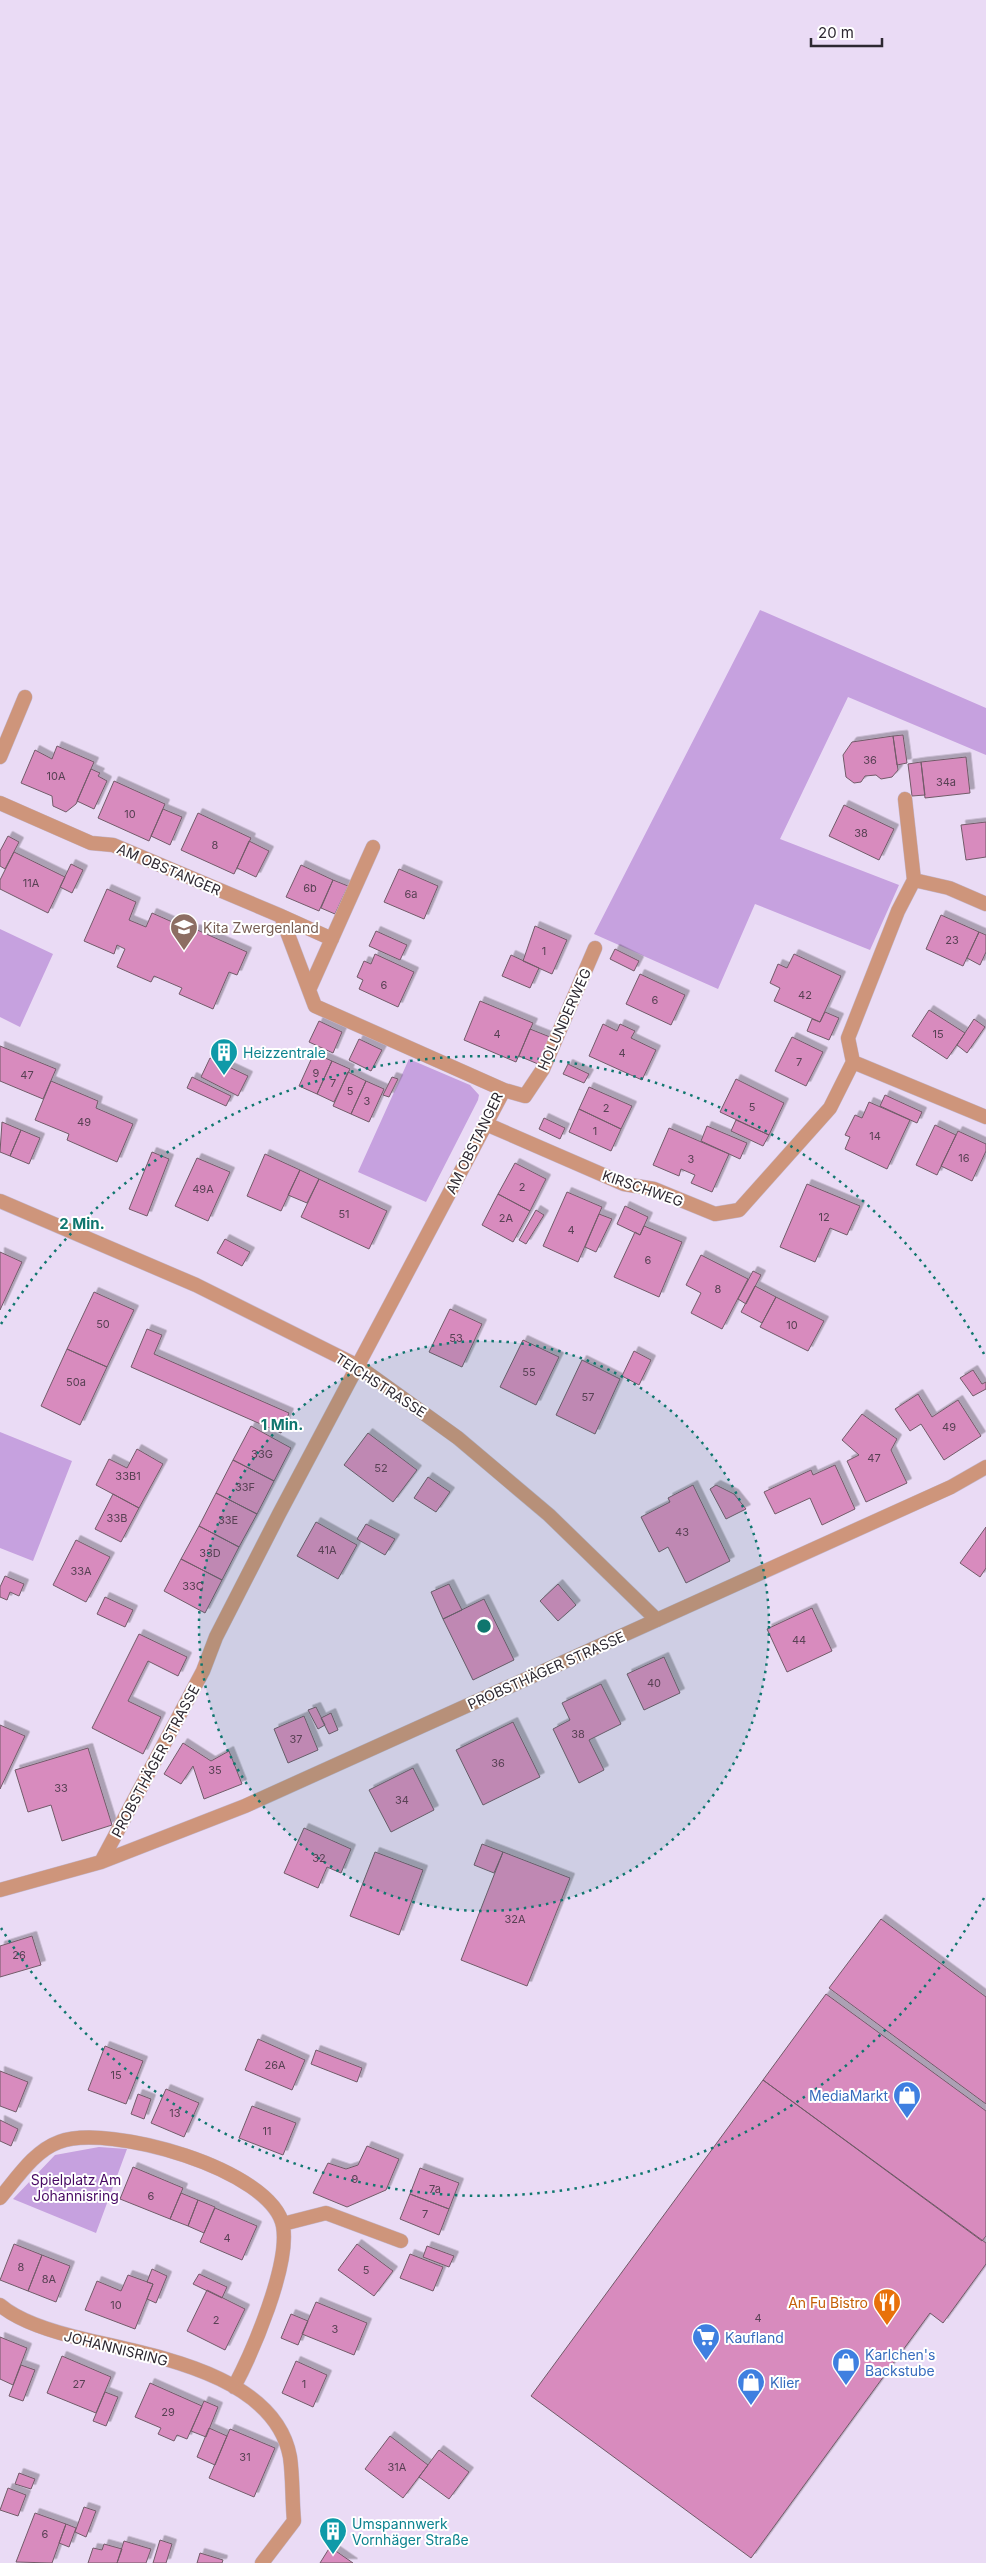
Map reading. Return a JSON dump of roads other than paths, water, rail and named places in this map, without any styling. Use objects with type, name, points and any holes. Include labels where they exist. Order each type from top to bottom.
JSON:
[{"type":"street","points":[[0,757],[25,697]]},
{"type":"street","points":[[905,799],[914,880],[898,911],[848,1038],[853,1062],[986,1117]]},
{"type":"street","name":"AM OBSTANGER","points":[[0,803],[91,843],[113,844],[332,939]]},
{"type":"street","points":[[309,990],[373,847]]},
{"type":"street","points":[[914,880],[949,888],[986,904]]},
{"type":"street","name":"AM OBSTANGER","points":[[281,916],[315,1006],[504,1090],[358,1366]]},
{"type":"street","name":"HOLUNDERWEG","points":[[504,1090],[525,1096],[543,1069],[595,948]]},
{"type":"street","name":"KIRSCHWEG","points":[[486,1124],[624,1184],[654,1188],[715,1214],[739,1210],[830,1108],[853,1062]]},
{"type":"street","name":"TEICHSTRASSE","points":[[0,1201],[196,1285],[358,1366],[458,1438],[549,1515],[657,1620]]},
{"type":"street","name":"PROBSTHÄGER STRASSE","points":[[101,1862],[203,1671],[216,1637],[358,1366]]},
{"type":"street","name":"PROBSTHÄGER STRASSE","points":[[0,1890],[101,1862],[245,1806],[951,1487],[986,1467]]},
{"type":"street","points":[[0,2198],[39,2153],[60,2141],[104,2136],[148,2143],[194,2158],[240,2180],[272,2205],[282,2224],[284,2240],[280,2263],[256,2345],[234,2387]]},
{"type":"street","points":[[282,2224],[326,2213],[401,2241]]},
{"type":"street","name":"JOHANNISRING","points":[[0,2305],[52,2332],[125,2349],[207,2372],[260,2404],[278,2426],[290,2456],[294,2521],[262,2563]]},
{"type":"place","name":"Kita Zwergenland","points":[[184,951]]},
{"type":"place","name":"Heizzentrale","points":[[224,1076]]},
{"type":"place","name":"MediaMarkt","points":[[907,2119]]},
{"type":"place","name":"An Fu Bistro","points":[[887,2326]]},
{"type":"place","name":"Kaufland","points":[[706,2361]]},
{"type":"place","name":"Karlchen's Backstube","points":[[846,2386]]},
{"type":"place","name":"Klier","points":[[751,2406]]},
{"type":"place","name":"Umspannwerk Vornhäger Straße","points":[[333,2555]]},
{"type":"park label","name":"Spielplatz Am Johannisring","points":[[76,2188]]}]
